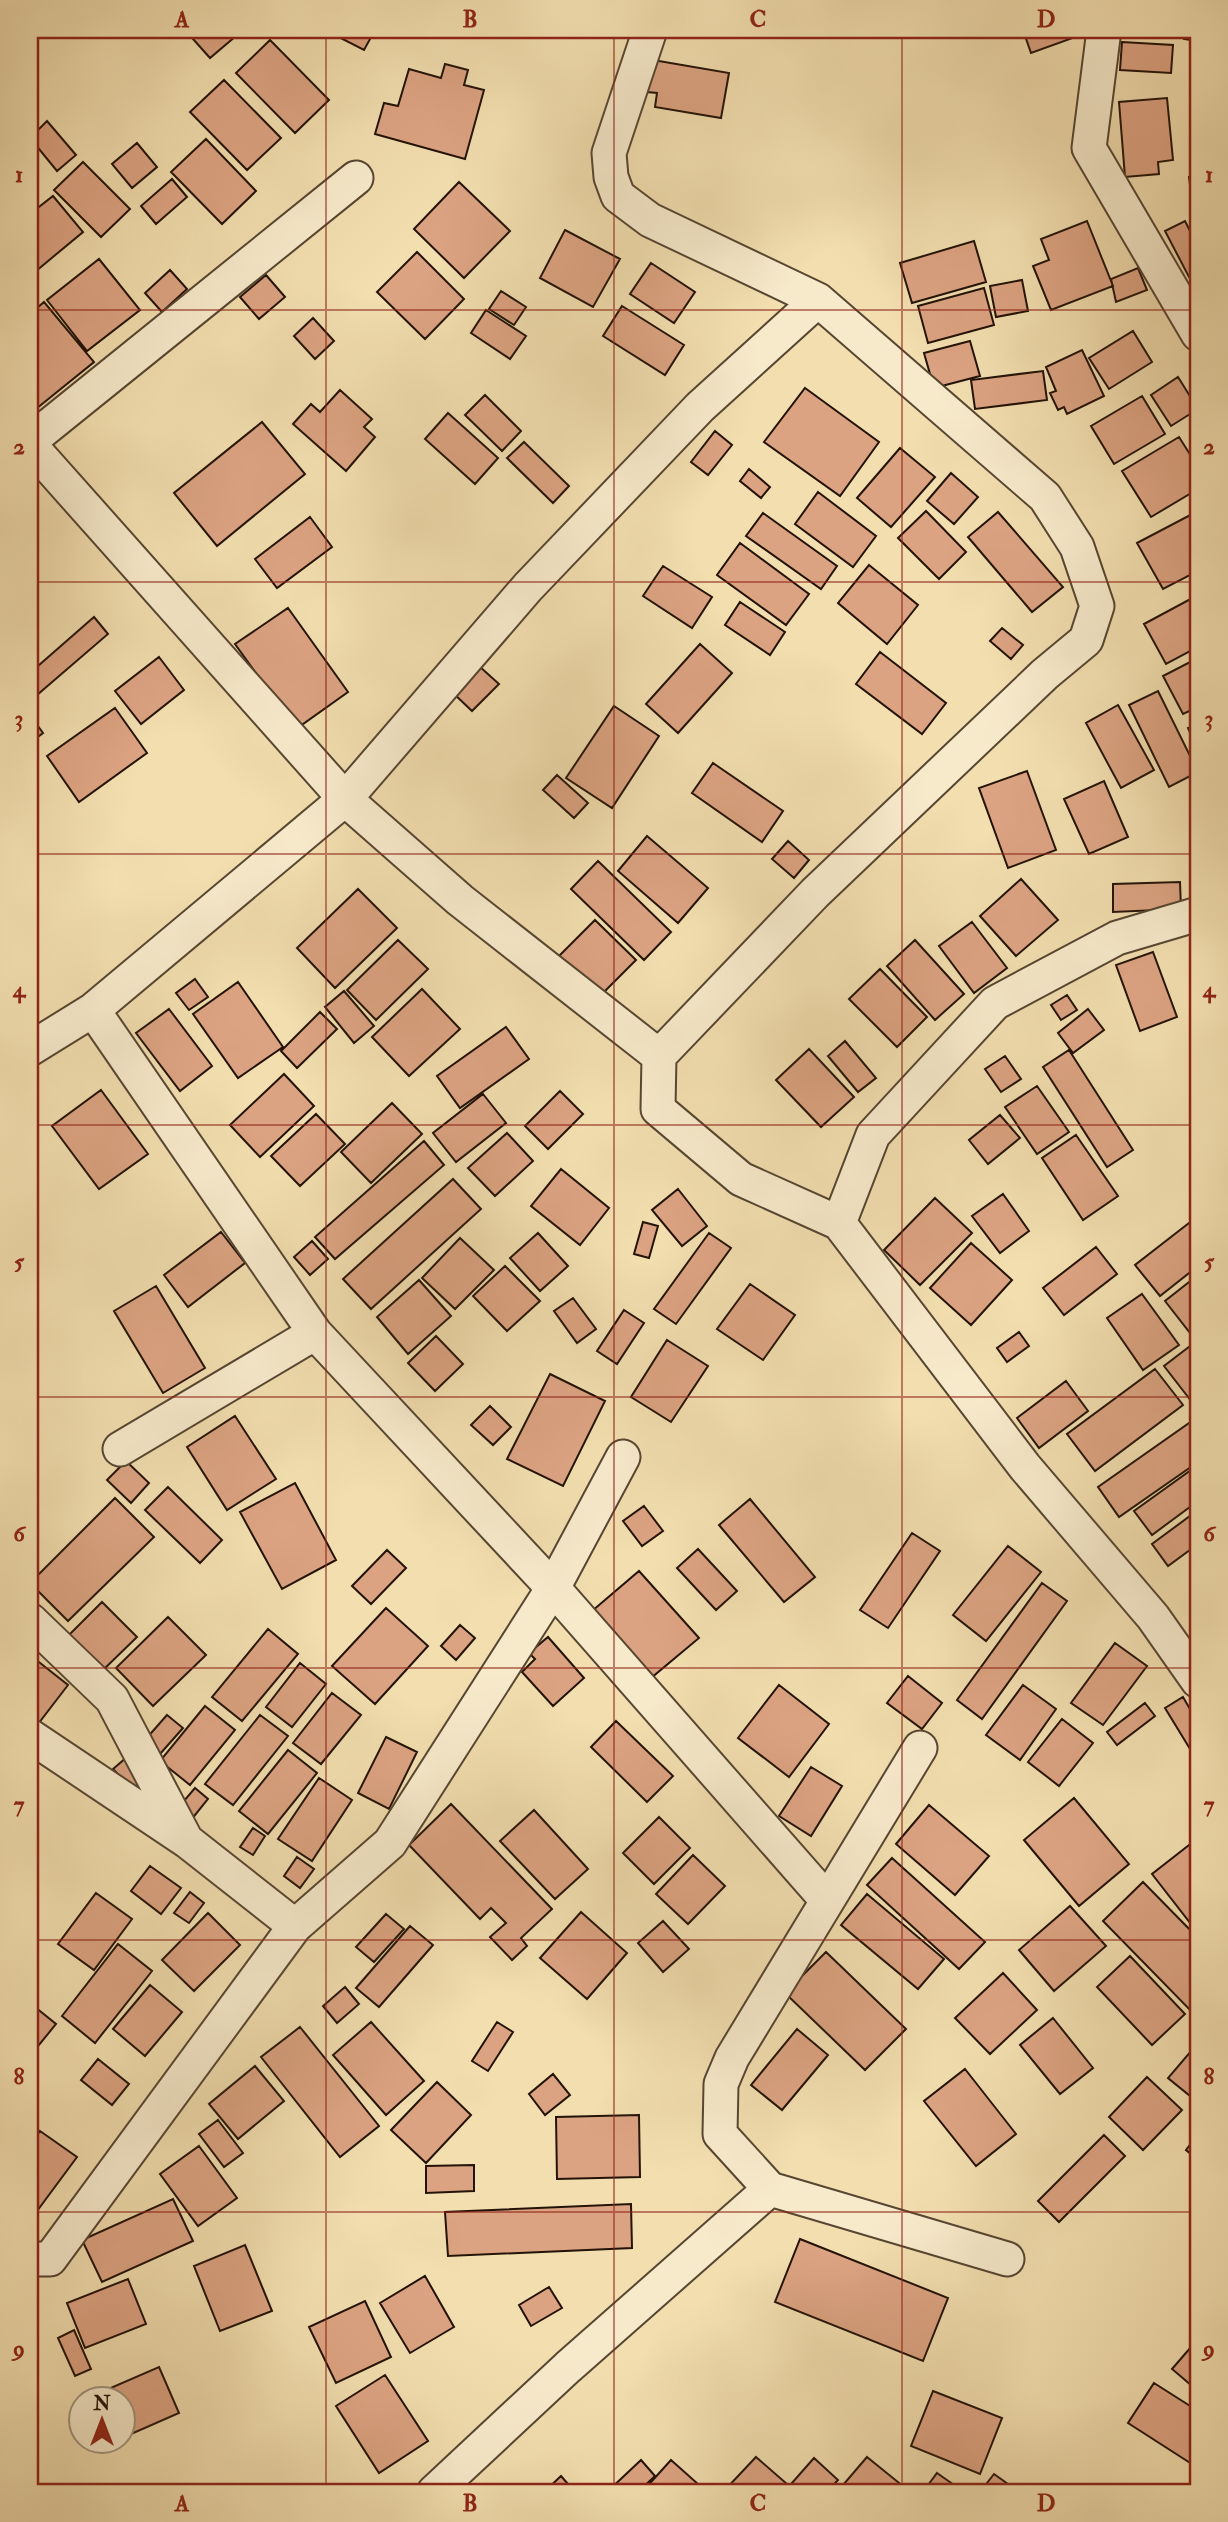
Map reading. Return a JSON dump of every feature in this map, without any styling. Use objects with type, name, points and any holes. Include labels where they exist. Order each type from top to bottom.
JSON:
[{"type":"street","points":[[650,30],[609,153],[611,177],[618,195],[650,220],[818,300],[1045,497],[1077,547],[1097,606],[1086,640],[1045,674],[816,893],[659,1056],[658,1109],[741,1179],[839,1223],[1025,1467],[1153,1617],[1198,1681]]},
{"type":"street","points":[[1104,30],[1088,148],[1198,334]]},
{"type":"street","points":[[356,178],[30,443],[345,799],[460,900],[659,1056]]},
{"type":"street","points":[[30,1049],[93,1010],[345,799],[528,587],[700,407],[818,300]]},
{"type":"street","points":[[839,1223],[873,1135],[995,1003],[1117,938],[1198,914]]},
{"type":"street","points":[[93,1010],[315,1333],[553,1588],[826,1899]]},
{"type":"street","points":[[120,1449],[315,1333]]},
{"type":"street","points":[[30,2259],[50,2259],[295,1926],[390,1843],[553,1588],[623,1457]]},
{"type":"street","points":[[30,1620],[111,1699],[187,1841]]},
{"type":"street","points":[[30,1736],[187,1841],[295,1926]]},
{"type":"street","points":[[920,1748],[732,2058],[721,2084],[720,2133],[770,2189],[1007,2259]]},
{"type":"street","points":[[434,2492],[568,2367],[770,2189]]},
{"type":"building","points":[[185,30],[243,30],[210,58]]},
{"type":"building","points":[[325,30],[375,30],[364,50]]},
{"type":"building","points":[[1023,30],[1079,30],[1081,35],[1031,53]]},
{"type":"building","points":[[1186,30],[1198,30],[1198,41],[1184,39]]},
{"type":"building","points":[[270,40],[329,100],[295,133],[236,73]]},
{"type":"building","points":[[1122,42],[1173,45],[1171,73],[1120,70]]},
{"type":"building","points":[[653,60],[729,73],[721,118],[655,107],[657,93],[647,92]]},
{"type":"building","points":[[445,64],[468,70],[464,85],[484,90],[465,159],[375,134],[384,103],[398,106],[409,69],[441,78]]},
{"type":"building","points":[[224,80],[281,138],[247,170],[190,112]]},
{"type":"building","points":[[1167,98],[1173,160],[1158,162],[1159,174],[1125,177],[1119,102]]},
{"type":"building","points":[[47,121],[76,155],[57,171],[30,138]]},
{"type":"building","points":[[206,139],[256,191],[222,224],[171,172]]},
{"type":"building","points":[[137,143],[157,167],[132,188],[112,164]]},
{"type":"building","points":[[83,162],[130,209],[101,237],[54,190]]},
{"type":"building","points":[[1198,175],[1198,199],[1192,200],[1189,177]]},
{"type":"building","points":[[172,179],[187,197],[156,224],[141,206]]},
{"type":"building","points":[[459,182],[510,231],[464,278],[414,229]]},
{"type":"building","points":[[53,196],[83,232],[30,276],[30,214]]},
{"type":"building","points":[[1087,221],[1113,286],[1051,310],[1033,266],[1049,260],[1041,239]]},
{"type":"building","points":[[1185,221],[1198,247],[1198,272],[1189,277],[1165,231]]},
{"type":"building","points":[[565,230],[620,259],[593,307],[540,278]]},
{"type":"building","points":[[974,241],[986,282],[912,303],[900,263]]},
{"type":"building","points":[[417,252],[464,299],[425,339],[377,292]]},
{"type":"building","points":[[99,259],[140,310],[87,351],[47,300]]},
{"type":"building","points":[[651,263],[695,292],[674,323],[630,294]]},
{"type":"building","points":[[1138,268],[1147,290],[1116,302],[1111,279]]},
{"type":"building","points":[[170,270],[187,289],[162,312],[145,293]]},
{"type":"building","points":[[266,275],[285,297],[259,319],[240,297]]},
{"type":"building","points":[[1022,280],[1028,311],[996,317],[990,286]]},
{"type":"building","points":[[984,288],[994,325],[928,343],[918,306]]},
{"type":"building","points":[[501,291],[526,307],[514,325],[489,309]]},
{"type":"building","points":[[44,302],[94,362],[31,413],[30,314]]},
{"type":"building","points":[[622,306],[684,345],[665,375],[603,336]]},
{"type":"building","points":[[486,310],[526,336],[510,359],[471,333]]},
{"type":"building","points":[[313,318],[334,341],[315,359],[294,336]]},
{"type":"building","points":[[1133,331],[1152,362],[1109,389],[1089,358]]},
{"type":"building","points":[[970,341],[980,376],[934,388],[924,353]]},
{"type":"building","points":[[1082,350],[1104,396],[1067,414],[1064,407],[1058,410],[1050,393],[1056,391],[1046,367]]},
{"type":"building","points":[[1043,371],[1047,400],[975,409],[971,380]]},
{"type":"building","points":[[1178,377],[1198,409],[1171,426],[1151,395]]},
{"type":"building","points":[[805,388],[879,442],[840,496],[764,442]]},
{"type":"building","points":[[340,390],[372,419],[364,427],[375,437],[346,471],[293,424],[311,404],[320,412]]},
{"type":"building","points":[[485,395],[521,431],[502,451],[465,415]]},
{"type":"building","points":[[1142,396],[1165,434],[1114,464],[1091,426]]},
{"type":"building","points":[[448,413],[498,458],[475,484],[425,439]]},
{"type":"building","points":[[262,422],[305,474],[217,546],[174,493]]},
{"type":"building","points":[[715,431],[732,445],[708,475],[691,462]]},
{"type":"building","points":[[1179,437],[1198,467],[1198,489],[1151,517],[1122,471]]},
{"type":"building","points":[[524,442],[569,486],[553,503],[507,458]]},
{"type":"building","points":[[900,448],[935,477],[891,527],[857,498]]},
{"type":"building","points":[[749,469],[770,487],[761,498],[740,481]]},
{"type":"building","points":[[951,473],[978,497],[954,524],[927,501]]},
{"type":"building","points":[[818,492],[876,536],[853,567],[795,524]]},
{"type":"building","points":[[926,511],[966,552],[939,579],[898,538]]},
{"type":"building","points":[[1198,511],[1198,571],[1163,589],[1137,543]]},
{"type":"building","points":[[998,512],[1063,587],[1032,612],[968,537]]},
{"type":"building","points":[[763,513],[837,566],[821,589],[746,536]]},
{"type":"building","points":[[310,517],[332,547],[277,588],[255,559]]},
{"type":"building","points":[[740,543],[809,594],[786,625],[717,575]]},
{"type":"building","points":[[869,565],[918,605],[887,644],[838,603]]},
{"type":"building","points":[[663,566],[712,597],[692,628],[643,596]]},
{"type":"building","points":[[1198,595],[1198,647],[1166,664],[1144,624]]},
{"type":"building","points":[[740,602],[785,632],[770,655],[725,625]]},
{"type":"building","points":[[288,608],[348,692],[296,729],[235,644]]},
{"type":"building","points":[[94,617],[108,634],[37,695],[30,686],[30,673]]},
{"type":"building","points":[[1002,628],[1023,645],[1011,659],[990,641]]},
{"type":"building","points":[[700,644],[732,673],[678,733],[646,704]]},
{"type":"building","points":[[880,652],[946,703],[922,734],[856,684]]},
{"type":"building","points":[[159,657],[184,690],[141,724],[115,691]]},
{"type":"building","points":[[1198,658],[1198,707],[1183,714],[1163,676]]},
{"type":"building","points":[[479,666],[499,684],[472,711],[452,692]]},
{"type":"building","points":[[1158,691],[1198,772],[1169,787],[1129,705]]},
{"type":"building","points":[[1118,705],[1154,770],[1121,788],[1086,723]]},
{"type":"building","points":[[614,706],[659,736],[612,808],[566,778]]},
{"type":"building","points":[[115,708],[147,753],[79,802],[47,756]]},
{"type":"building","points":[[30,715],[43,733],[30,743]]},
{"type":"building","points":[[1198,724],[1198,751],[1188,728]]},
{"type":"building","points":[[713,763],[783,811],[762,842],[692,793]]},
{"type":"building","points":[[1027,771],[1056,850],[1008,868],[979,788]]},
{"type":"building","points":[[557,775],[588,803],[574,818],[543,790]]},
{"type":"building","points":[[1104,781],[1128,837],[1089,854],[1064,799]]},
{"type":"building","points":[[647,836],[708,888],[678,923],[618,871]]},
{"type":"building","points":[[788,841],[809,860],[794,878],[772,859]]},
{"type":"building","points":[[598,861],[671,932],[644,960],[571,889]]},
{"type":"building","points":[[1021,879],[1058,920],[1016,956],[980,916]]},
{"type":"building","points":[[1180,882],[1181,909],[1113,912],[1113,884]]},
{"type":"building","points":[[358,889],[397,928],[335,988],[297,948]]},
{"type":"building","points":[[595,920],[636,960],[592,1004],[552,963]]},
{"type":"building","points":[[972,922],[1007,968],[974,993],[939,946]]},
{"type":"building","points":[[398,940],[428,969],[376,1020],[347,990]]},
{"type":"building","points":[[915,940],[964,994],[935,1020],[887,966]]},
{"type":"building","points":[[1153,952],[1177,1017],[1140,1031],[1116,965]]},
{"type":"building","points":[[880,969],[927,1017],[897,1047],[849,999]]},
{"type":"building","points":[[195,979],[208,997],[189,1010],[176,993]]},
{"type":"building","points":[[238,982],[283,1047],[238,1078],[193,1014]]},
{"type":"building","points":[[422,989],[460,1029],[409,1076],[372,1037]]},
{"type":"building","points":[[344,991],[374,1026],[354,1043],[325,1007]]},
{"type":"building","points":[[1067,995],[1077,1010],[1061,1020],[1051,1005]]},
{"type":"building","points":[[169,1009],[212,1066],[180,1091],[136,1033]]},
{"type":"building","points":[[1088,1009],[1104,1030],[1073,1053],[1058,1033]]},
{"type":"building","points":[[320,1012],[337,1029],[297,1068],[281,1051]]},
{"type":"building","points":[[506,1027],[529,1059],[460,1108],[437,1076]]},
{"type":"building","points":[[845,1041],[876,1078],[858,1092],[828,1056]]},
{"type":"building","points":[[809,1049],[854,1097],[821,1127],[776,1080]]},
{"type":"building","points":[[1069,1050],[1133,1150],[1107,1167],[1043,1067]]},
{"type":"building","points":[[1005,1056],[1021,1079],[1001,1092],[985,1069]]},
{"type":"building","points":[[284,1074],[314,1106],[260,1157],[230,1125]]},
{"type":"building","points":[[1037,1086],[1069,1132],[1037,1154],[1005,1107]]},
{"type":"building","points":[[101,1090],[148,1154],[99,1189],[52,1126]]},
{"type":"building","points":[[560,1091],[583,1114],[548,1149],[525,1126]]},
{"type":"building","points":[[483,1094],[506,1123],[456,1162],[433,1133]]},
{"type":"building","points":[[392,1103],[422,1134],[371,1183],[341,1152]]},
{"type":"building","points":[[316,1114],[345,1144],[300,1186],[271,1156]]},
{"type":"building","points":[[1000,1115],[1020,1138],[988,1164],[969,1140]]},
{"type":"building","points":[[507,1133],[533,1161],[495,1196],[468,1168]]},
{"type":"building","points":[[1076,1135],[1118,1196],[1083,1220],[1042,1158]]},
{"type":"building","points":[[424,1141],[444,1165],[335,1259],[315,1237]]},
{"type":"building","points":[[561,1169],[609,1208],[580,1245],[531,1206]]},
{"type":"building","points":[[453,1179],[481,1209],[371,1309],[343,1279]]},
{"type":"building","points":[[678,1189],[707,1226],[682,1246],[652,1210]]},
{"type":"building","points":[[1003,1194],[1029,1231],[1000,1253],[972,1216]]},
{"type":"building","points":[[935,1198],[972,1233],[920,1285],[884,1250]]},
{"type":"building","points":[[1198,1216],[1198,1266],[1160,1296],[1135,1265]]},
{"type":"building","points":[[643,1222],[658,1226],[649,1258],[634,1254]]},
{"type":"building","points":[[221,1232],[245,1263],[188,1307],[164,1275]]},
{"type":"building","points":[[538,1233],[568,1266],[540,1291],[510,1258]]},
{"type":"building","points":[[709,1233],[731,1248],[676,1324],[654,1309]]},
{"type":"building","points":[[460,1238],[494,1270],[455,1309],[422,1278]]},
{"type":"building","points":[[312,1241],[328,1259],[310,1275],[294,1257]]},
{"type":"building","points":[[971,1243],[1012,1280],[971,1325],[930,1288]]},
{"type":"building","points":[[1096,1247],[1117,1274],[1064,1315],[1043,1288]]},
{"type":"building","points":[[505,1266],[540,1301],[507,1331],[473,1296]]},
{"type":"building","points":[[1198,1275],[1198,1335],[1194,1338],[1165,1301]]},
{"type":"building","points":[[419,1280],[451,1316],[408,1354],[377,1317]]},
{"type":"building","points":[[750,1284],[795,1315],[763,1360],[717,1329]]},
{"type":"building","points":[[156,1286],[205,1368],[163,1393],[114,1311]]},
{"type":"building","points":[[1142,1294],[1179,1345],[1143,1370],[1107,1318]]},
{"type":"building","points":[[573,1298],[596,1329],[577,1343],[554,1311]]},
{"type":"building","points":[[624,1310],[644,1323],[617,1364],[597,1351]]},
{"type":"building","points":[[1019,1332],[1029,1346],[1007,1362],[997,1348]]},
{"type":"building","points":[[436,1336],[463,1364],[435,1391],[408,1363]]},
{"type":"building","points":[[667,1340],[708,1366],[671,1422],[631,1397]]},
{"type":"building","points":[[1198,1340],[1198,1404],[1195,1406],[1164,1366]]},
{"type":"building","points":[[1155,1369],[1183,1405],[1095,1471],[1067,1434]]},
{"type":"building","points":[[550,1374],[605,1401],[563,1486],[507,1459]]},
{"type":"building","points":[[1066,1381],[1088,1411],[1039,1448],[1017,1418]]},
{"type":"building","points":[[490,1406],[511,1427],[493,1445],[471,1425]]},
{"type":"building","points":[[235,1416],[276,1479],[227,1510],[187,1447]]},
{"type":"building","points":[[1192,1421],[1198,1431],[1198,1462],[1119,1517],[1098,1487]]},
{"type":"building","points":[[126,1461],[149,1483],[131,1503],[107,1480]]},
{"type":"building","points":[[1198,1465],[1198,1501],[1152,1535],[1134,1511]]},
{"type":"building","points":[[295,1483],[336,1560],[282,1589],[240,1512]]},
{"type":"building","points":[[168,1487],[222,1540],[200,1563],[145,1510]]},
{"type":"building","points":[[115,1498],[154,1537],[68,1621],[30,1583]]},
{"type":"building","points":[[750,1499],[815,1577],[784,1602],[719,1525]]},
{"type":"building","points":[[644,1506],[663,1531],[642,1546],[623,1521]]},
{"type":"building","points":[[1198,1510],[1198,1544],[1168,1566],[1152,1544]]},
{"type":"building","points":[[912,1533],[940,1551],[888,1628],[860,1610]]},
{"type":"building","points":[[1008,1546],[1041,1572],[986,1641],[953,1615]]},
{"type":"building","points":[[698,1549],[737,1591],[716,1610],[677,1568]]},
{"type":"building","points":[[387,1550],[406,1568],[371,1604],[352,1586]]},
{"type":"building","points":[[639,1571],[699,1638],[651,1678],[592,1611]]},
{"type":"building","points":[[1042,1583],[1067,1601],[982,1719],[957,1700]]},
{"type":"building","points":[[102,1602],[137,1637],[102,1671],[67,1637]]},
{"type":"building","points":[[386,1608],[428,1646],[375,1704],[332,1666]]},
{"type":"building","points":[[168,1617],[206,1655],[153,1706],[116,1668]]},
{"type":"building","points":[[460,1625],[475,1638],[456,1660],[441,1646]]},
{"type":"building","points":[[268,1629],[298,1654],[242,1721],[212,1697]]},
{"type":"building","points":[[548,1637],[584,1678],[553,1706],[522,1672],[535,1659],[529,1653]]},
{"type":"building","points":[[1115,1643],[1147,1666],[1103,1725],[1071,1703]]},
{"type":"building","points":[[30,1655],[68,1685],[38,1724],[30,1717]]},
{"type":"building","points":[[300,1663],[326,1684],[292,1727],[266,1707]]},
{"type":"building","points":[[908,1676],[942,1703],[922,1729],[887,1703]]},
{"type":"building","points":[[779,1685],[829,1724],[789,1777],[738,1738]]},
{"type":"building","points":[[1023,1685],[1056,1709],[1020,1760],[986,1735]]},
{"type":"building","points":[[332,1693],[361,1715],[321,1764],[293,1743]]},
{"type":"building","points":[[1183,1697],[1198,1723],[1198,1762],[1165,1708]]},
{"type":"building","points":[[1145,1703],[1155,1716],[1117,1745],[1107,1732]]},
{"type":"building","points":[[205,1706],[235,1730],[190,1785],[160,1761]]},
{"type":"building","points":[[167,1715],[183,1728],[160,1754],[145,1740]]},
{"type":"building","points":[[260,1715],[288,1736],[233,1805],[205,1784]]},
{"type":"building","points":[[1062,1719],[1093,1743],[1059,1786],[1028,1762]]},
{"type":"building","points":[[616,1721],[673,1776],[647,1802],[591,1747]]},
{"type":"building","points":[[386,1737],[417,1752],[389,1809],[358,1793]]},
{"type":"building","points":[[288,1750],[317,1773],[268,1834],[239,1811]]},
{"type":"building","points":[[127,1757],[147,1778],[133,1790],[113,1769]]},
{"type":"building","points":[[811,1767],[842,1786],[811,1836],[779,1816]]},
{"type":"building","points":[[319,1778],[352,1800],[312,1861],[278,1839]]},
{"type":"building","points":[[195,1788],[208,1799],[191,1820],[177,1809]]},
{"type":"building","points":[[1074,1798],[1129,1864],[1079,1906],[1024,1840]]},
{"type":"building","points":[[451,1804],[552,1909],[521,1938],[527,1946],[512,1960],[490,1937],[506,1923],[491,1908],[480,1919],[409,1845]]},
{"type":"building","points":[[929,1805],[989,1856],[955,1895],[896,1844]]},
{"type":"building","points":[[534,1810],[588,1869],[555,1899],[500,1841]]},
{"type":"building","points":[[659,1817],[690,1848],[654,1884],[623,1853]]},
{"type":"building","points":[[253,1828],[265,1836],[253,1855],[240,1847]]},
{"type":"building","points":[[1198,1838],[1198,1933],[1152,1874]]},
{"type":"building","points":[[693,1855],[725,1886],[688,1924],[656,1894]]},
{"type":"building","points":[[297,1857],[314,1869],[300,1888],[284,1876]]},
{"type":"building","points":[[892,1858],[985,1942],[959,1969],[867,1885]]},
{"type":"building","points":[[150,1866],[181,1888],[161,1914],[131,1891]]},
{"type":"building","points":[[1143,1882],[1198,1938],[1198,2007],[1192,2012],[1103,1921]]},
{"type":"building","points":[[190,1892],[204,1903],[189,1923],[174,1913]]},
{"type":"building","points":[[96,1893],[132,1919],[94,1970],[58,1944]]},
{"type":"building","points":[[867,1894],[944,1959],[918,1989],[841,1925]]},
{"type":"building","points":[[1070,1906],[1106,1946],[1054,1991],[1019,1950]]},
{"type":"building","points":[[581,1912],[627,1953],[587,1999],[540,1958]]},
{"type":"building","points":[[208,1913],[240,1945],[194,1991],[162,1960]]},
{"type":"building","points":[[386,1914],[404,1929],[374,1962],[356,1947]]},
{"type":"building","points":[[663,1921],[689,1949],[663,1972],[638,1943]]},
{"type":"building","points":[[410,1926],[433,1945],[379,2007],[356,1988]]},
{"type":"building","points":[[118,1944],[152,1971],[95,2043],[62,2016]]},
{"type":"building","points":[[826,1952],[906,2029],[865,2070],[785,1993]]},
{"type":"building","points":[[1130,1956],[1185,2014],[1152,2045],[1097,1987]]},
{"type":"building","points":[[1003,1973],[1037,2010],[990,2054],[955,2018]]},
{"type":"building","points":[[150,1985],[182,2012],[145,2056],[113,2029]]},
{"type":"building","points":[[345,1987],[359,2004],[337,2023],[323,2006]]},
{"type":"building","points":[[30,2003],[56,2024],[30,2056]]},
{"type":"building","points":[[1053,2018],[1093,2068],[1060,2094],[1020,2045]]},
{"type":"building","points":[[371,2022],[424,2081],[386,2115],[333,2055]]},
{"type":"building","points":[[497,2022],[513,2032],[488,2071],[472,2061]]},
{"type":"building","points":[[300,2027],[379,2126],[340,2157],[261,2057]]},
{"type":"building","points":[[797,2029],[828,2055],[782,2110],[751,2085]]},
{"type":"building","points":[[1198,2043],[1198,2096],[1195,2100],[1168,2078]]},
{"type":"building","points":[[98,2059],[129,2084],[112,2105],[81,2080]]},
{"type":"building","points":[[255,2066],[284,2101],[238,2139],[209,2104]]},
{"type":"building","points":[[965,2069],[1016,2134],[976,2166],[924,2101]]},
{"type":"building","points":[[553,2074],[570,2095],[545,2115],[529,2094]]},
{"type":"building","points":[[1147,2077],[1182,2110],[1143,2150],[1109,2117]]},
{"type":"building","points":[[437,2082],[471,2115],[426,2163],[391,2130]]},
{"type":"building","points":[[639,2115],[640,2177],[557,2179],[556,2117]]},
{"type":"building","points":[[218,2120],[243,2153],[224,2167],[199,2134]]},
{"type":"building","points":[[40,2131],[77,2157],[37,2211],[30,2205],[30,2145]]},
{"type":"building","points":[[1198,2134],[1198,2160],[1186,2150]]},
{"type":"building","points":[[1104,2135],[1125,2156],[1059,2222],[1038,2201]]},
{"type":"building","points":[[199,2146],[237,2198],[198,2226],[160,2174]]},
{"type":"building","points":[[474,2165],[474,2191],[426,2193],[426,2166]]},
{"type":"building","points":[[173,2199],[193,2241],[102,2282],[82,2240]]},
{"type":"building","points":[[631,2204],[632,2248],[448,2256],[445,2212]]},
{"type":"building","points":[[800,2239],[948,2298],[923,2361],[775,2302]]},
{"type":"building","points":[[245,2245],[272,2311],[220,2331],[194,2266]]},
{"type":"building","points":[[425,2276],[454,2327],[410,2353],[380,2303]]},
{"type":"building","points":[[128,2279],[146,2324],[85,2348],[67,2303]]},
{"type":"building","points":[[549,2287],[562,2308],[531,2326],[519,2305]]},
{"type":"building","points":[[365,2301],[391,2357],[336,2383],[309,2327]]},
{"type":"building","points":[[74,2330],[91,2369],[75,2376],[58,2338]]},
{"type":"building","points":[[1198,2339],[1198,2391],[1172,2369]]},
{"type":"building","points":[[159,2367],[179,2413],[136,2432],[136,2386],[115,2386]]},
{"type":"building","points":[[385,2375],[428,2441],[379,2473],[336,2406]]},
{"type":"building","points":[[1154,2383],[1198,2411],[1198,2468],[1128,2423]]},
{"type":"building","points":[[933,2391],[1002,2418],[980,2474],[911,2446]]},
{"type":"building","points":[[756,2457],[787,2484],[779,2492],[723,2492]]},
{"type":"building","points":[[867,2457],[909,2491],[837,2492]]},
{"type":"building","points":[[814,2458],[838,2480],[827,2492],[784,2492]]},
{"type":"building","points":[[641,2460],[655,2476],[638,2492],[607,2492]]},
{"type":"building","points":[[671,2460],[698,2484],[691,2492],[642,2492]]},
{"type":"building","points":[[937,2473],[964,2492],[923,2492]]},
{"type":"building","points":[[994,2474],[1019,2492],[980,2492]]},
{"type":"building","points":[[561,2476],[575,2492],[544,2492]]}]
